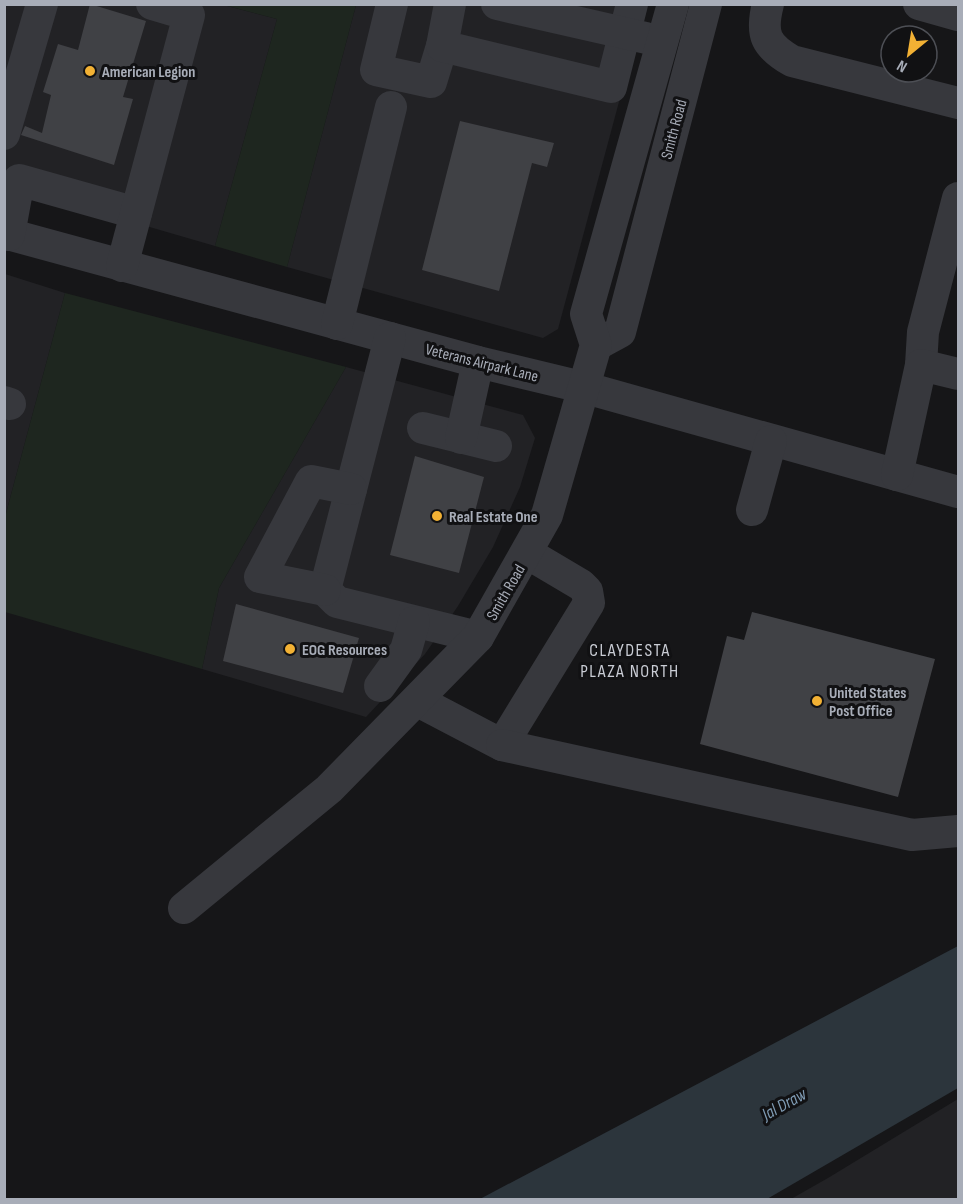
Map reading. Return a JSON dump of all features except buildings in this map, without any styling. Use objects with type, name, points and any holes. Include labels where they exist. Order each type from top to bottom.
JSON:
[{"type":"street","points":[[4,134],[42,4]]},
{"type":"street","points":[[122,266],[189,15],[152,4]]},
{"type":"street","points":[[392,4],[376,70],[431,82],[442,46],[450,4]]},
{"type":"street","points":[[497,4],[629,19],[663,43],[694,51]]},
{"type":"street","name":"Smith Road","points":[[184,908],[329,789],[418,701],[478,637],[548,515],[586,388],[596,345],[586,314],[673,4]]},
{"type":"street","name":"Smith Road","points":[[596,345],[620,332],[706,4]]},
{"type":"street","points":[[768,4],[763,25],[766,36],[774,50],[792,61],[958,103]]},
{"type":"street","points":[[920,4],[958,15]]},
{"type":"street","points":[[442,46],[611,87],[629,19]]},
{"type":"street","points":[[337,324],[392,107]]},
{"type":"street","points":[[7,234],[12,170],[136,213]]},
{"type":"street","points":[[897,475],[921,365],[923,332],[958,198]]},
{"type":"street","name":"Veterans Airpark Lane","points":[[7,234],[478,362],[586,388],[958,492]]},
{"type":"street","points":[[325,590],[390,338]]},
{"type":"street","points":[[461,438],[478,362]]},
{"type":"street","points":[[921,365],[958,374]]},
{"type":"street","points":[[423,428],[496,446]]},
{"type":"street","points":[[752,510],[771,441]]},
{"type":"street","points":[[351,489],[311,481],[260,576],[325,590],[337,602],[478,637]]},
{"type":"street","points":[[501,745],[589,603],[587,591],[581,585],[527,553]]},
{"type":"street","points":[[380,686],[406,650],[414,622]]},
{"type":"street","points":[[418,701],[501,745],[912,835],[958,831]]},
{"type":"shaded area","points":[[4,5],[224,5],[277,19],[215,246],[5,185]]},
{"type":"shaded area","points":[[224,5],[356,5],[287,267],[215,246],[277,19]]},
{"type":"shaded area","points":[[356,5],[645,5],[558,329],[543,338],[287,267]]},
{"type":"shaded area","points":[[5,274],[65,293],[5,517]]},
{"type":"shaded area","points":[[65,293],[346,367],[219,588],[202,669],[5,612],[5,517]]},
{"type":"shaded area","points":[[346,367],[523,415],[535,438],[520,487],[493,547],[458,606],[425,654],[366,717],[202,669],[219,588]]},
{"type":"shaded area","points":[[958,1099],[958,1199],[791,1199],[828,1178]]},
{"type":"water","name":"Jal Draw","points":[[958,946],[958,1088],[767,1199],[480,1199]]},
{"type":"place","name":"American Legion","points":[[90,71]]},
{"type":"place","name":"Real Estate One","points":[[437,516]]},
{"type":"place","name":"EOG Resources","points":[[290,649]]},
{"type":"place","name":"United States Post Office","points":[[817,701]]},
{"type":"district","name":"CLAYDESTA PLAZA NORTH","points":[[630,660]]}]
